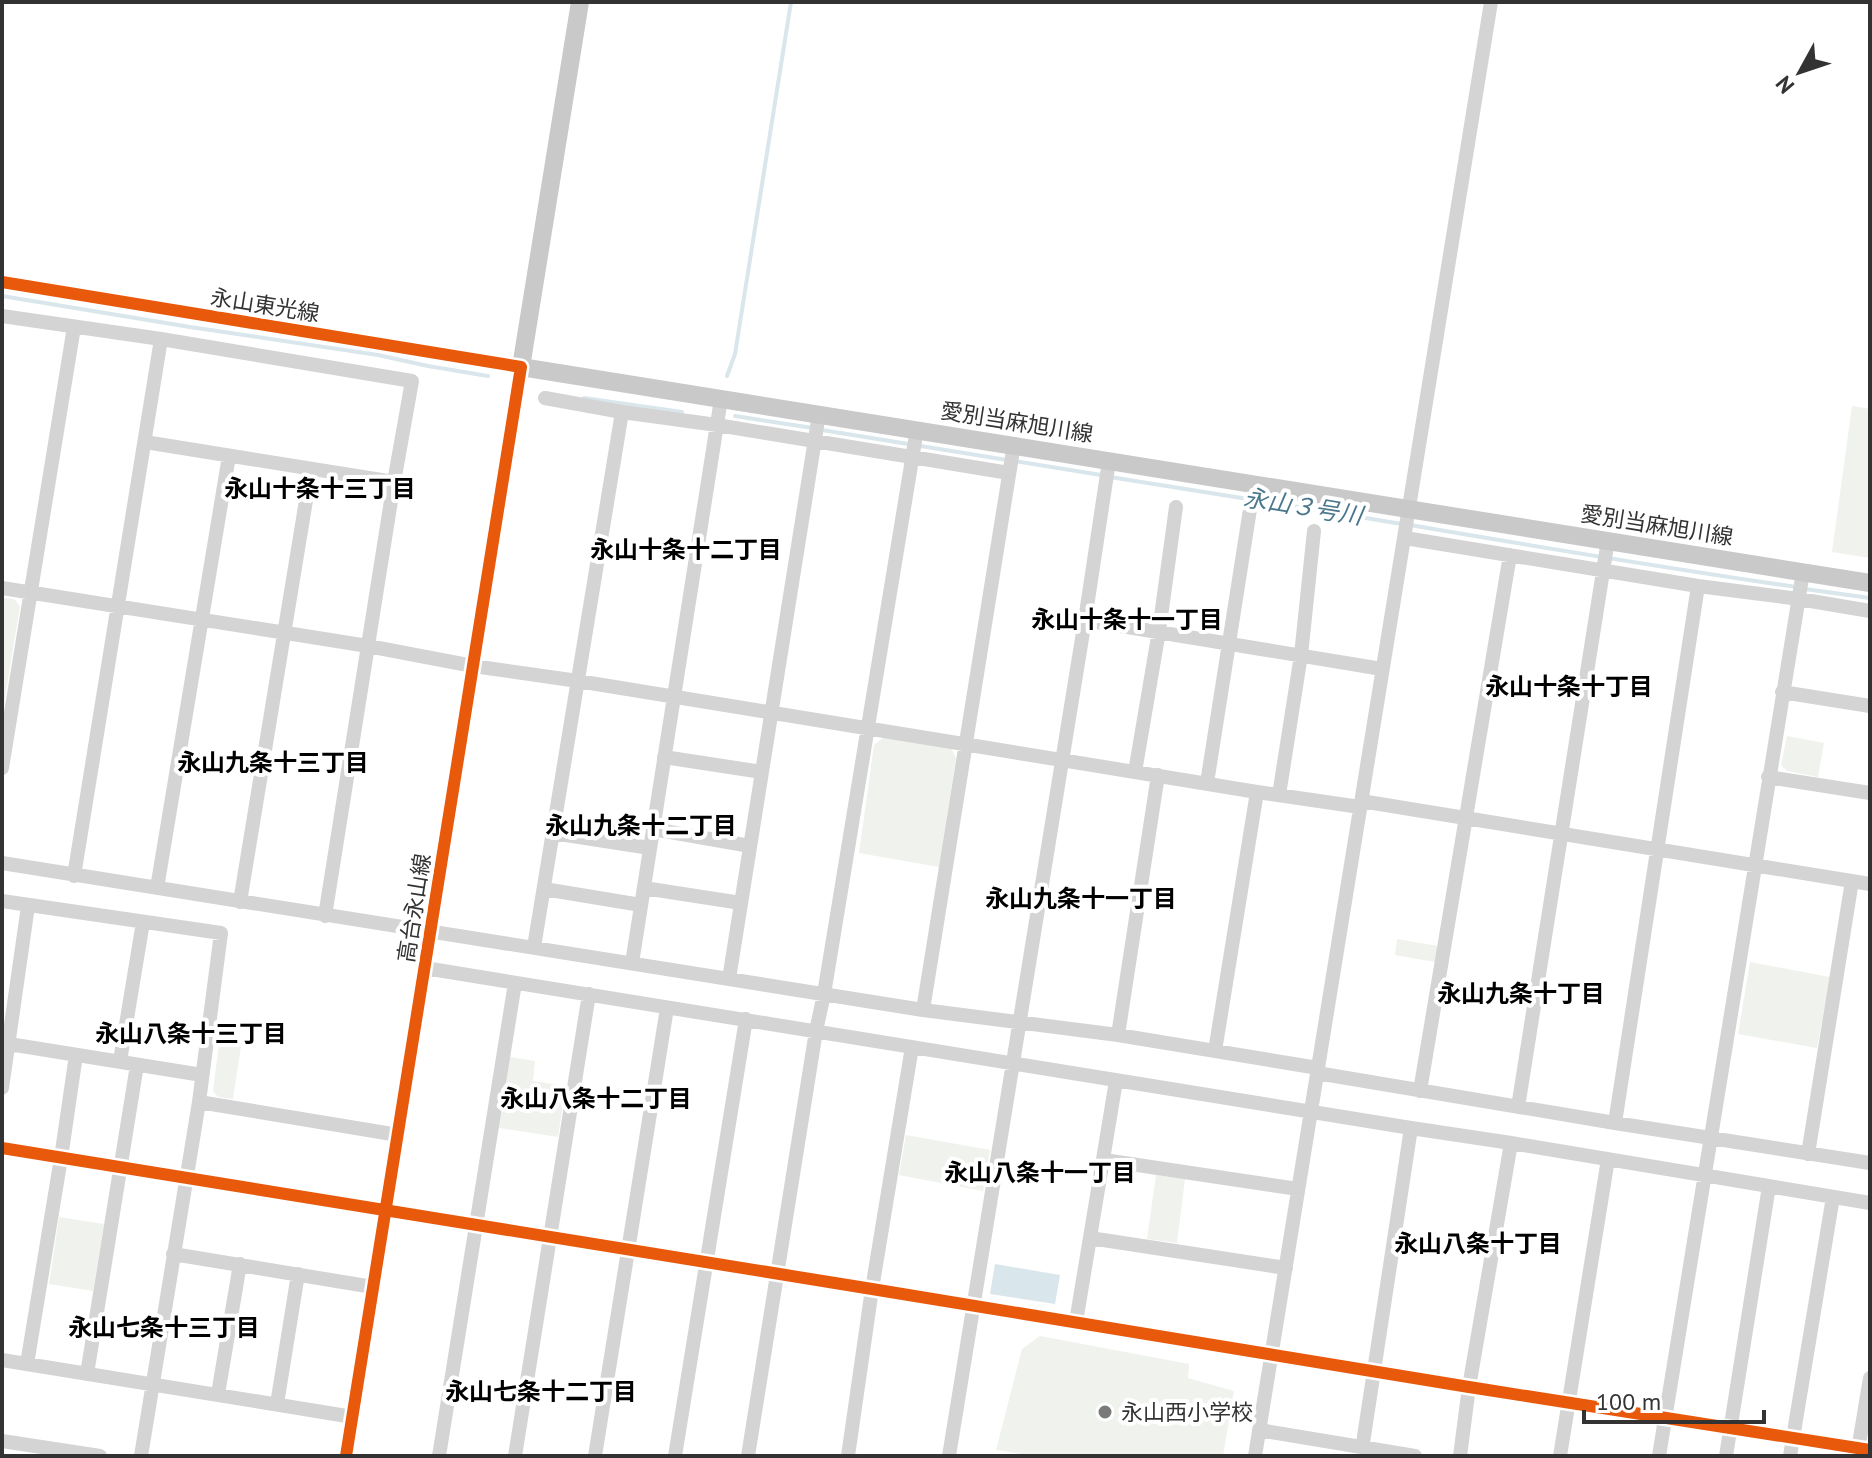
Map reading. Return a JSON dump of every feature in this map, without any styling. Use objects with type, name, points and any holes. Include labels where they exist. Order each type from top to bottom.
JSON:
[{"type":"main road","points":[[521,367],[580,2]]},
{"type":"main road","name":"愛別当麻旭川線","points":[[521,367],[721,399],[817,428],[914,444],[1253,495],[1408,509],[1606,556],[1800,586],[1870,583]]},
{"type":"street","points":[[1255,1456],[1491,2]]},
{"type":"street","name":"永山東光線","points":[[2,282],[521,367]]},
{"type":"street","points":[[2,316],[412,381],[325,916]]},
{"type":"street","points":[[2,768],[74,327]]},
{"type":"street","points":[[74,876],[161,339]]},
{"type":"street","name":"高台永山線","points":[[346,1456],[521,367]]},
{"type":"street","points":[[545,398],[717,425],[817,428],[1011,459],[923,1010]]},
{"type":"street","points":[[632,963],[721,399]]},
{"type":"street","points":[[534,947],[622,412]]},
{"type":"street","points":[[729,979],[817,428]]},
{"type":"street","points":[[145,442],[394,482]]},
{"type":"street","points":[[748,1456],[914,444]]},
{"type":"street","points":[[157,888],[229,456]]},
{"type":"street","points":[[240,902],[311,470]]},
{"type":"street","points":[[949,1456],[1107,471]]},
{"type":"street","points":[[1207,783],[1253,495]]},
{"type":"street","points":[[1135,772],[1176,507]]},
{"type":"street","points":[[1279,795],[1301,655],[1314,531]]},
{"type":"street","points":[[1405,538],[1510,555],[1606,556],[1698,586],[1800,586],[1870,611]]},
{"type":"street","points":[[1420,1091],[1510,555]]},
{"type":"street","points":[[1518,1107],[1606,556]]},
{"type":"street","points":[[1615,1123],[1698,586]]},
{"type":"street","points":[[1659,1456],[1800,586]]},
{"type":"street","points":[[2,588],[1257,792],[1466,817],[1870,884]]},
{"type":"street","points":[[1085,620],[1382,669]]},
{"type":"street","points":[[1782,692],[1870,706]]},
{"type":"street","points":[[664,757],[762,772]]},
{"type":"street","points":[[1118,1035],[1158,775]]},
{"type":"street","points":[[1768,777],[1870,793]]},
{"type":"street","points":[[1215,1051],[1257,792]]},
{"type":"street","points":[[653,829],[750,846]]},
{"type":"street","points":[[553,833],[650,848]]},
{"type":"street","points":[[2,863],[923,1010],[1118,1035],[1420,1091],[1870,1163]]},
{"type":"street","points":[[1808,1154],[1852,881]]},
{"type":"street","points":[[644,888],[741,903]]},
{"type":"street","points":[[544,889],[641,905]]},
{"type":"street","points":[[2,901],[221,933],[199,1102],[141,1456]]},
{"type":"street","points":[[2,1088],[28,906]]},
{"type":"street","points":[[120,1061],[143,922]]},
{"type":"street","points":[[425,968],[1870,1203]]},
{"type":"street","points":[[439,1456],[515,983]]},
{"type":"street","points":[[515,1456],[589,994]]},
{"type":"street","points":[[595,1456],[667,1008]]},
{"type":"street","points":[[675,1456],[746,1019]]},
{"type":"street","points":[[9,1044],[202,1075]]},
{"type":"street","points":[[848,1456],[912,1047]]},
{"type":"street","points":[[27,1364],[76,1055]]},
{"type":"street","points":[[87,1374],[137,1065]]},
{"type":"street","points":[[1076,1322],[1116,1081]]},
{"type":"street","points":[[199,1102],[398,1135]]},
{"type":"street","points":[[1362,1452],[1411,1128]]},
{"type":"street","points":[[1460,1456],[1511,1143]]},
{"type":"street","points":[[2,1148],[1793,1438],[1862,1452],[1870,1378]]},
{"type":"street","points":[[1560,1456],[1608,1159]]},
{"type":"street","points":[[1104,1160],[1298,1189]]},
{"type":"street","points":[[1726,1456],[1769,1186]]},
{"type":"street","points":[[1790,1456],[1833,1197]]},
{"type":"street","points":[[1090,1238],[1286,1268]]},
{"type":"street","points":[[173,1254],[373,1287]]},
{"type":"street","points":[[218,1394],[240,1264]]},
{"type":"street","points":[[277,1404],[298,1274]]},
{"type":"street","points":[[2,1360],[353,1417]]},
{"type":"street","points":[[1259,1430],[1362,1452],[1415,1456]]},
{"type":"street","points":[[2,1441],[100,1456]]},
{"type":"shaded area","points":[[1852,406],[1870,409],[1870,558],[1832,552]]},
{"type":"shaded area","points":[[2,598],[14,599],[20,606],[2,717]]},
{"type":"shaded area","points":[[1787,736],[1824,743],[1818,777],[1787,771],[1781,765]]},
{"type":"shaded area","points":[[884,737],[951,748],[956,758],[939,867],[859,853],[874,745]]},
{"type":"shaded area","points":[[1397,939],[1438,946],[1435,962],[1395,955]]},
{"type":"shaded area","points":[[1750,962],[1830,977],[1817,1048],[1738,1034]]},
{"type":"shaded area","points":[[219,1044],[241,1046],[233,1099],[218,1097],[213,1091]]},
{"type":"shaded area","points":[[510,1057],[535,1061],[533,1081],[566,1086],[558,1137],[499,1128]]},
{"type":"shaded area","points":[[906,1135],[990,1150],[983,1191],[899,1175]]},
{"type":"shaded area","points":[[1156,1175],[1185,1179],[1177,1243],[1147,1239]]},
{"type":"shaded area","points":[[59,1217],[104,1224],[93,1291],[49,1284]]},
{"type":"shaded area","points":[[995,1264],[1060,1275],[1055,1304],[990,1294]]},
{"type":"shaded area","name":"永山西小学校","points":[[1040,1336],[1189,1364],[1188,1378],[1234,1391],[1223,1456],[1033,1456],[996,1450],[1022,1349]]},
{"type":"waterway","points":[[727,376],[735,354],[791,2]]},
{"type":"waterway","name":"永山３号川","points":[[2,296],[378,355],[488,376]]},
{"type":"waterway","name":"永山３号川","points":[[584,398],[682,412]]},
{"type":"waterway","name":"永山３号川","points":[[735,416],[813,428]]},
{"type":"waterway","name":"永山３号川","points":[[822,430],[1007,460]]},
{"type":"waterway","name":"永山３号川","points":[[1015,461],[1101,475]]},
{"type":"waterway","name":"永山３号川","points":[[1110,477],[1248,499]]},
{"type":"waterway","name":"永山３号川","points":[[1256,500],[1402,524]]},
{"type":"waterway","name":"永山３号川","points":[[1410,525],[1796,587]]},
{"type":"waterway","name":"永山３号川","points":[[1805,589],[1870,598]]},
{"type":"cycle path","points":[[2,282],[521,367],[346,1456]]},
{"type":"cycle path","points":[[2,1148],[1870,1450]]},
{"type":"place","name":"永山西小学校","points":[[1105,1412]]},
{"type":"district","name":"永山十条十三丁目","points":[[320,489]]},
{"type":"district","name":"永山十条十二丁目","points":[[686,550]]},
{"type":"district","name":"永山十条十一丁目","points":[[1127,620]]},
{"type":"district","name":"永山十条十丁目","points":[[1569,687]]},
{"type":"district","name":"永山九条十三丁目","points":[[273,763]]},
{"type":"district","name":"永山九条十二丁目","points":[[641,826]]},
{"type":"district","name":"永山九条十一丁目","points":[[1081,899]]},
{"type":"district","name":"永山九条十丁目","points":[[1521,994]]},
{"type":"district","name":"永山八条十三丁目","points":[[191,1034]]},
{"type":"district","name":"永山八条十二丁目","points":[[596,1099]]},
{"type":"district","name":"永山八条十一丁目","points":[[1040,1173]]},
{"type":"district","name":"永山八条十丁目","points":[[1478,1244]]},
{"type":"district","name":"永山七条十三丁目","points":[[164,1328]]},
{"type":"district","name":"永山七条十二丁目","points":[[541,1392]]}]
